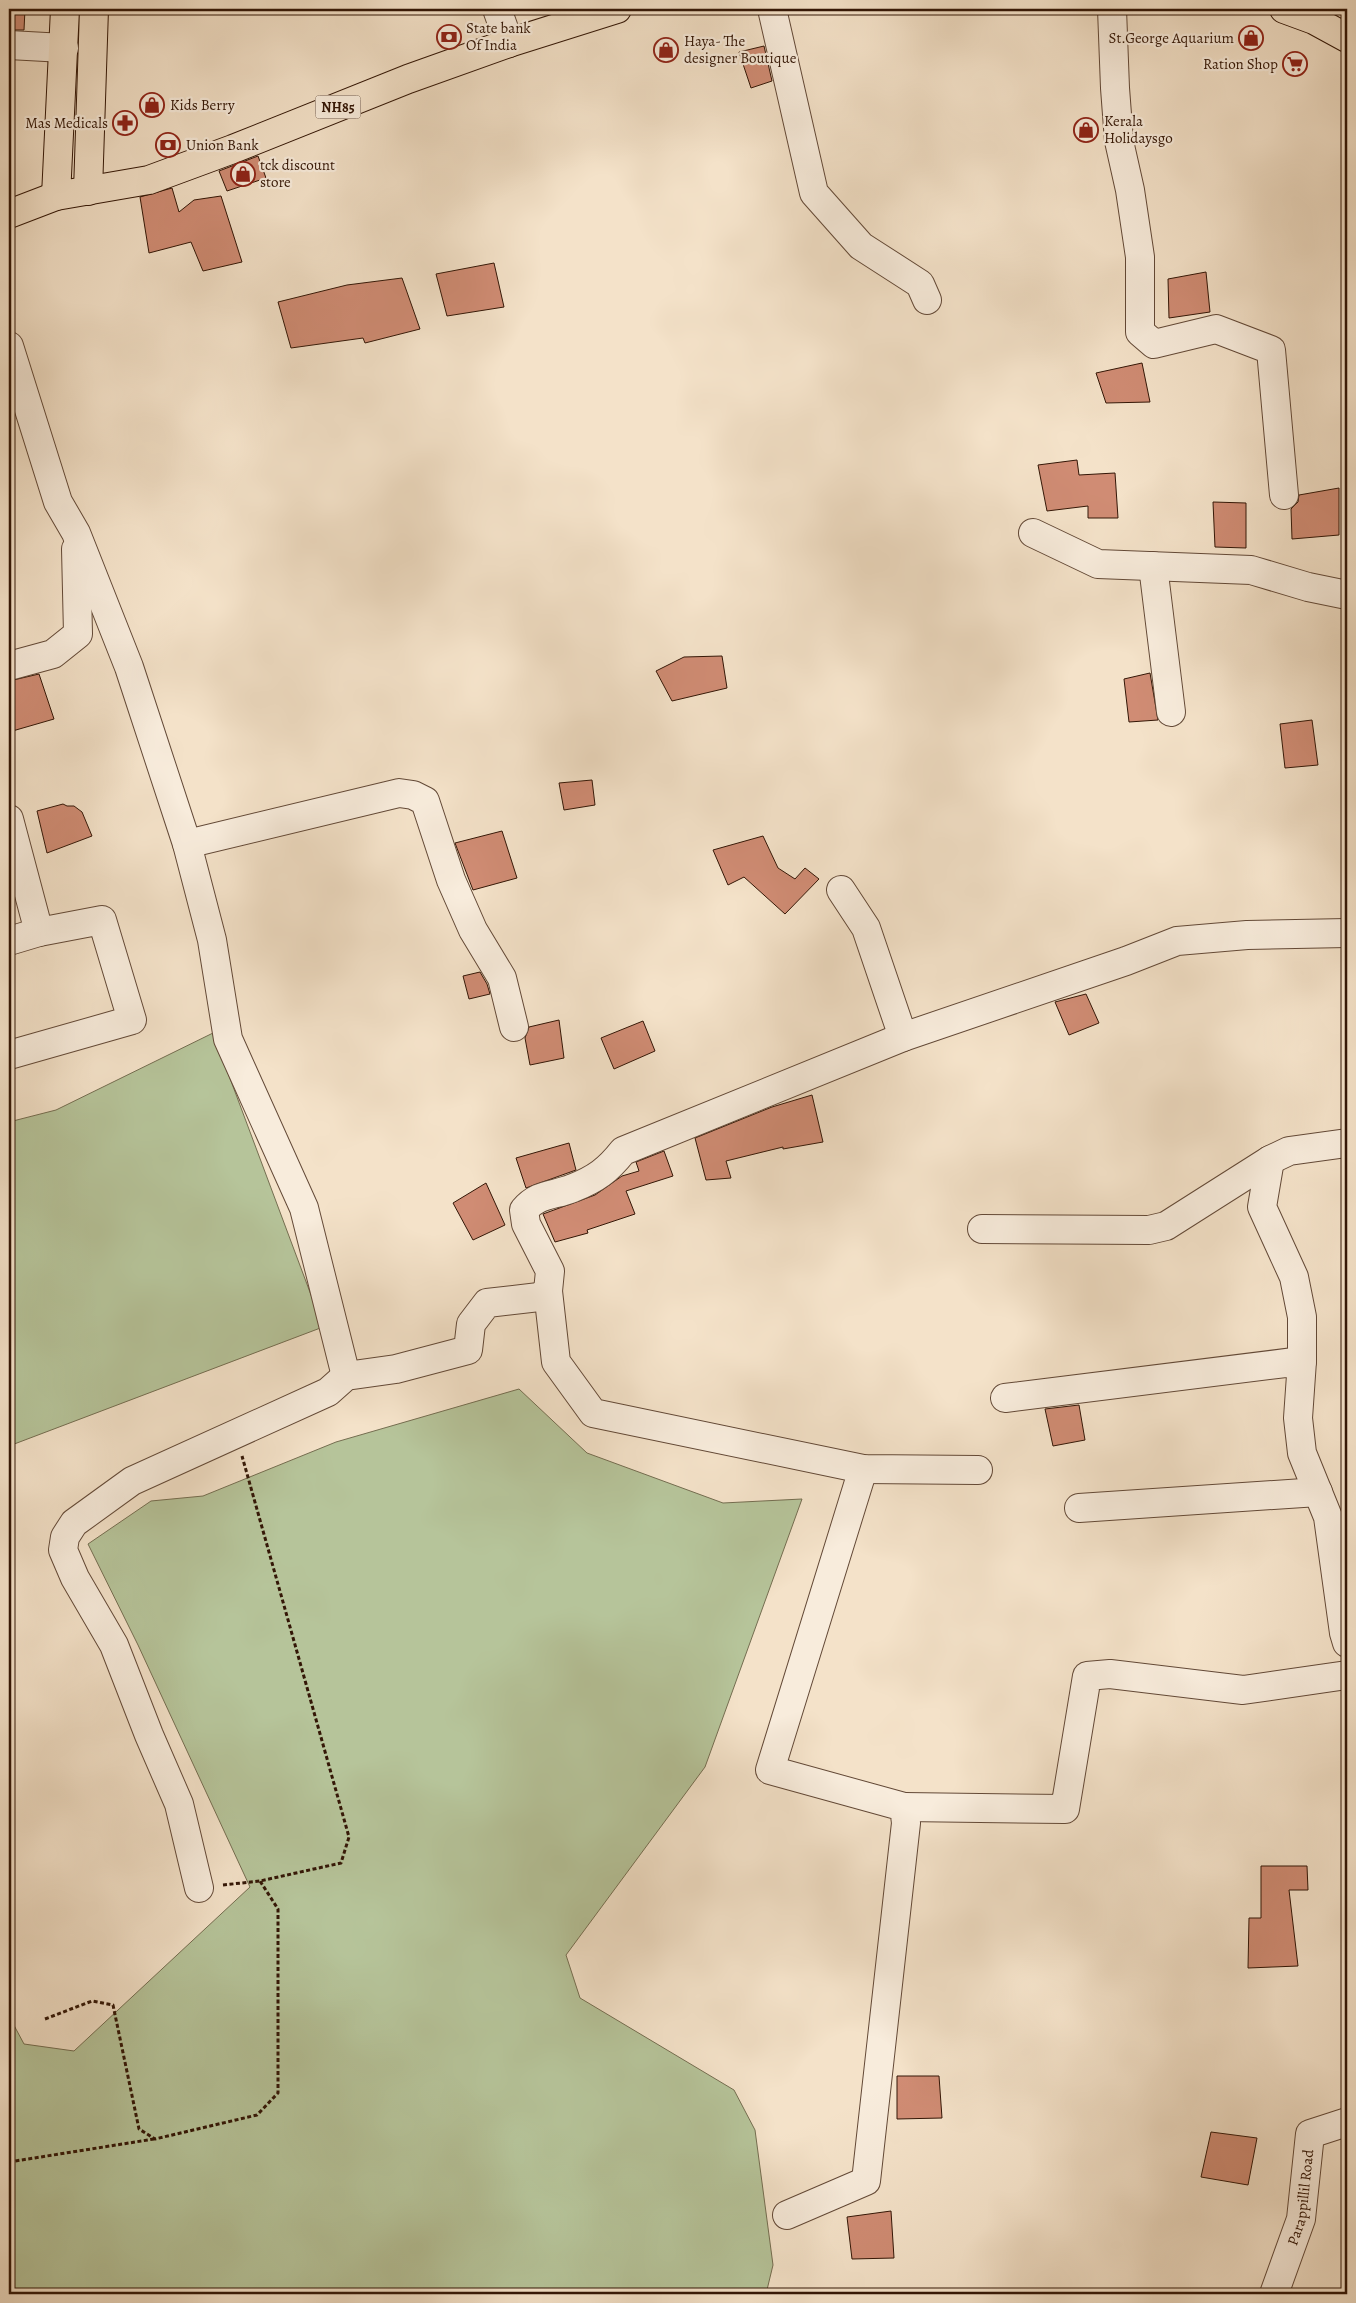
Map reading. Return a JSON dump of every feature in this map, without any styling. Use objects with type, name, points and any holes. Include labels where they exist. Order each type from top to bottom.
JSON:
[{"type":"main road","points":[[9,214],[56,196],[65,9]]},
{"type":"main road","points":[[88,191],[94,9]]},
{"type":"main road","name":"NH85","points":[[56,196],[148,180],[233,150],[408,79],[509,43],[617,9]]},
{"type":"main road","points":[[1284,9],[1314,20],[1347,38]]},
{"type":"street","points":[[497,9],[509,43]]},
{"type":"street","points":[[772,9],[814,193],[861,246],[920,284],[927,300]]},
{"type":"street","points":[[1112,9],[1114,88],[1119,141],[1130,190],[1140,257],[1140,332],[1154,344],[1216,329],[1271,350],[1284,495]]},
{"type":"street","points":[[9,45],[64,48]]},
{"type":"street","points":[[9,346],[13,374],[58,502],[76,533],[129,667],[187,844],[212,940],[228,1039],[304,1208],[346,1376]]},
{"type":"street","points":[[9,666],[53,654],[78,634],[76,533]]},
{"type":"street","points":[[1033,533],[1098,564],[1251,570],[1308,587],[1347,595]]},
{"type":"street","points":[[1153,566],[1171,712]]},
{"type":"street","points":[[187,844],[399,793],[413,794],[425,801],[451,880],[473,930],[502,978],[514,1027]]},
{"type":"street","points":[[9,819],[39,932]]},
{"type":"street","points":[[841,890],[866,928],[903,1037]]},
{"type":"street","points":[[9,941],[39,932],[102,920],[132,1020],[9,1055]]},
{"type":"street","points":[[978,1470],[863,1469],[593,1413],[556,1362],[548,1291],[550,1271],[526,1224],[524,1210],[532,1200],[573,1188],[604,1173],[623,1151],[903,1037],[1126,961],[1177,941],[1246,935],[1347,933]]},
{"type":"street","points":[[982,1229],[1149,1230],[1166,1226],[1270,1160],[1289,1151],[1347,1143]]},
{"type":"street","points":[[1270,1160],[1262,1207],[1294,1277],[1302,1317],[1302,1361],[1298,1418],[1302,1453],[1328,1517],[1347,1643]]},
{"type":"street","points":[[199,1888],[179,1804],[148,1735],[114,1645],[75,1578],[63,1550],[65,1537],[74,1523],[132,1481],[328,1392],[346,1376],[396,1370],[468,1350],[471,1324],[487,1303],[540,1297],[548,1291]]},
{"type":"street","points":[[1005,1398],[1302,1361]]},
{"type":"street","points":[[863,1469],[770,1770],[904,1807],[1065,1809],[1087,1676],[1110,1674],[1243,1690],[1347,1675]]},
{"type":"street","points":[[1079,1508],[1318,1492]]},
{"type":"street","points":[[787,2215],[866,2181],[906,1824],[904,1807]]},
{"type":"street","name":"Parappillil Road","points":[[1274,2294],[1301,2219],[1310,2134],[1347,2122]]},
{"type":"path","points":[[199,1888],[260,1881],[341,1863],[349,1837],[236,1434]]},
{"type":"path","points":[[9,2162],[154,2139],[257,2115],[278,2093],[278,1909],[260,1881]]},
{"type":"path","points":[[45,2019],[92,2001],[113,2005],[138,2130],[154,2139]]},
{"type":"green space","points":[[213,1033],[323,1327],[9,1446],[9,1122],[56,1110]]},
{"type":"green space","points":[[519,1389],[587,1453],[723,1503],[802,1499],[705,1767],[566,1955],[580,1998],[734,2090],[755,2130],[773,2265],[766,2294],[9,2294],[9,2016],[24,2044],[74,2051],[250,1887],[138,1645],[88,1544],[151,1501],[203,1496],[336,1442]]},
{"type":"building","points":[[9,9],[25,9],[24,30],[9,30]]},
{"type":"building","points":[[764,46],[772,81],[751,88],[739,52]]},
{"type":"building","name":"tck discount store","points":[[258,156],[266,178],[227,191],[219,171]]},
{"type":"building","points":[[172,188],[179,212],[194,200],[221,196],[242,262],[203,271],[191,242],[149,253],[140,197]]},
{"type":"building","points":[[494,263],[504,307],[447,316],[436,274]]},
{"type":"building","points":[[1206,272],[1210,312],[1169,318],[1168,279]]},
{"type":"building","points":[[402,278],[420,329],[365,343],[363,338],[291,348],[278,302],[347,285]]},
{"type":"building","points":[[1142,363],[1150,402],[1106,403],[1096,373]]},
{"type":"building","points":[[1077,460],[1079,475],[1115,473],[1118,518],[1088,518],[1088,506],[1047,511],[1038,465]]},
{"type":"building","points":[[1339,488],[1339,535],[1292,539],[1291,509],[1298,502],[1299,495]]},
{"type":"building","points":[[1213,502],[1246,503],[1246,548],[1215,547]]},
{"type":"building","points":[[722,656],[727,688],[672,701],[656,671],[684,657]]},
{"type":"building","points":[[1150,673],[1158,720],[1129,722],[1124,679]]},
{"type":"building","points":[[39,674],[54,719],[9,732],[9,681]]},
{"type":"building","points":[[1312,720],[1318,765],[1285,768],[1280,724]]},
{"type":"building","points":[[592,780],[595,805],[564,810],[559,783]]},
{"type":"building","points":[[63,804],[74,806],[82,812],[92,836],[47,853],[37,811]]},
{"type":"building","points":[[502,831],[517,878],[473,890],[455,843]]},
{"type":"building","points":[[763,836],[778,868],[795,879],[805,868],[819,879],[785,914],[744,877],[728,885],[713,850]]},
{"type":"building","points":[[480,972],[490,994],[469,999],[463,976]]},
{"type":"building","points":[[1086,994],[1099,1023],[1069,1035],[1055,1002]]},
{"type":"building","points":[[559,1020],[564,1058],[530,1065],[525,1038],[529,1027]]},
{"type":"building","points":[[643,1021],[655,1051],[614,1069],[601,1038]]},
{"type":"building","points":[[812,1095],[823,1142],[783,1149],[783,1147],[726,1161],[731,1178],[706,1180],[695,1138],[772,1107]]},
{"type":"building","points":[[569,1143],[576,1170],[526,1188],[516,1158]]},
{"type":"building","points":[[664,1151],[673,1176],[626,1191],[635,1214],[587,1230],[588,1233],[555,1242],[543,1214],[595,1195],[622,1176],[639,1171],[636,1162]]},
{"type":"building","points":[[486,1183],[505,1225],[473,1240],[453,1203]]},
{"type":"building","points":[[1079,1405],[1085,1440],[1053,1446],[1045,1409]]},
{"type":"building","points":[[1261,1866],[1307,1866],[1308,1890],[1289,1890],[1298,1966],[1248,1968],[1249,1918],[1261,1918]]},
{"type":"building","points":[[897,2076],[939,2076],[942,2118],[897,2119]]},
{"type":"building","points":[[1211,2132],[1257,2138],[1248,2185],[1201,2177]]},
{"type":"building","points":[[891,2211],[894,2258],[852,2259],[847,2217]]},
{"type":"place","name":"State bank Of India","points":[[449,37]]},
{"type":"place","name":"St.George Aquarium","points":[[1251,38]]},
{"type":"place","name":"Haya- The designer Boutique","points":[[666,50]]},
{"type":"place","name":"Ration Shop","points":[[1295,64]]},
{"type":"place","name":"Kids Berry","points":[[152,105]]},
{"type":"place","name":"Mas Medicals","points":[[125,123]]},
{"type":"place","name":"Kerala Holidaysgo","points":[[1086,130]]},
{"type":"place","name":"Union Bank","points":[[168,145]]},
{"type":"place","name":"tck discount store","points":[[243,174]]}]
